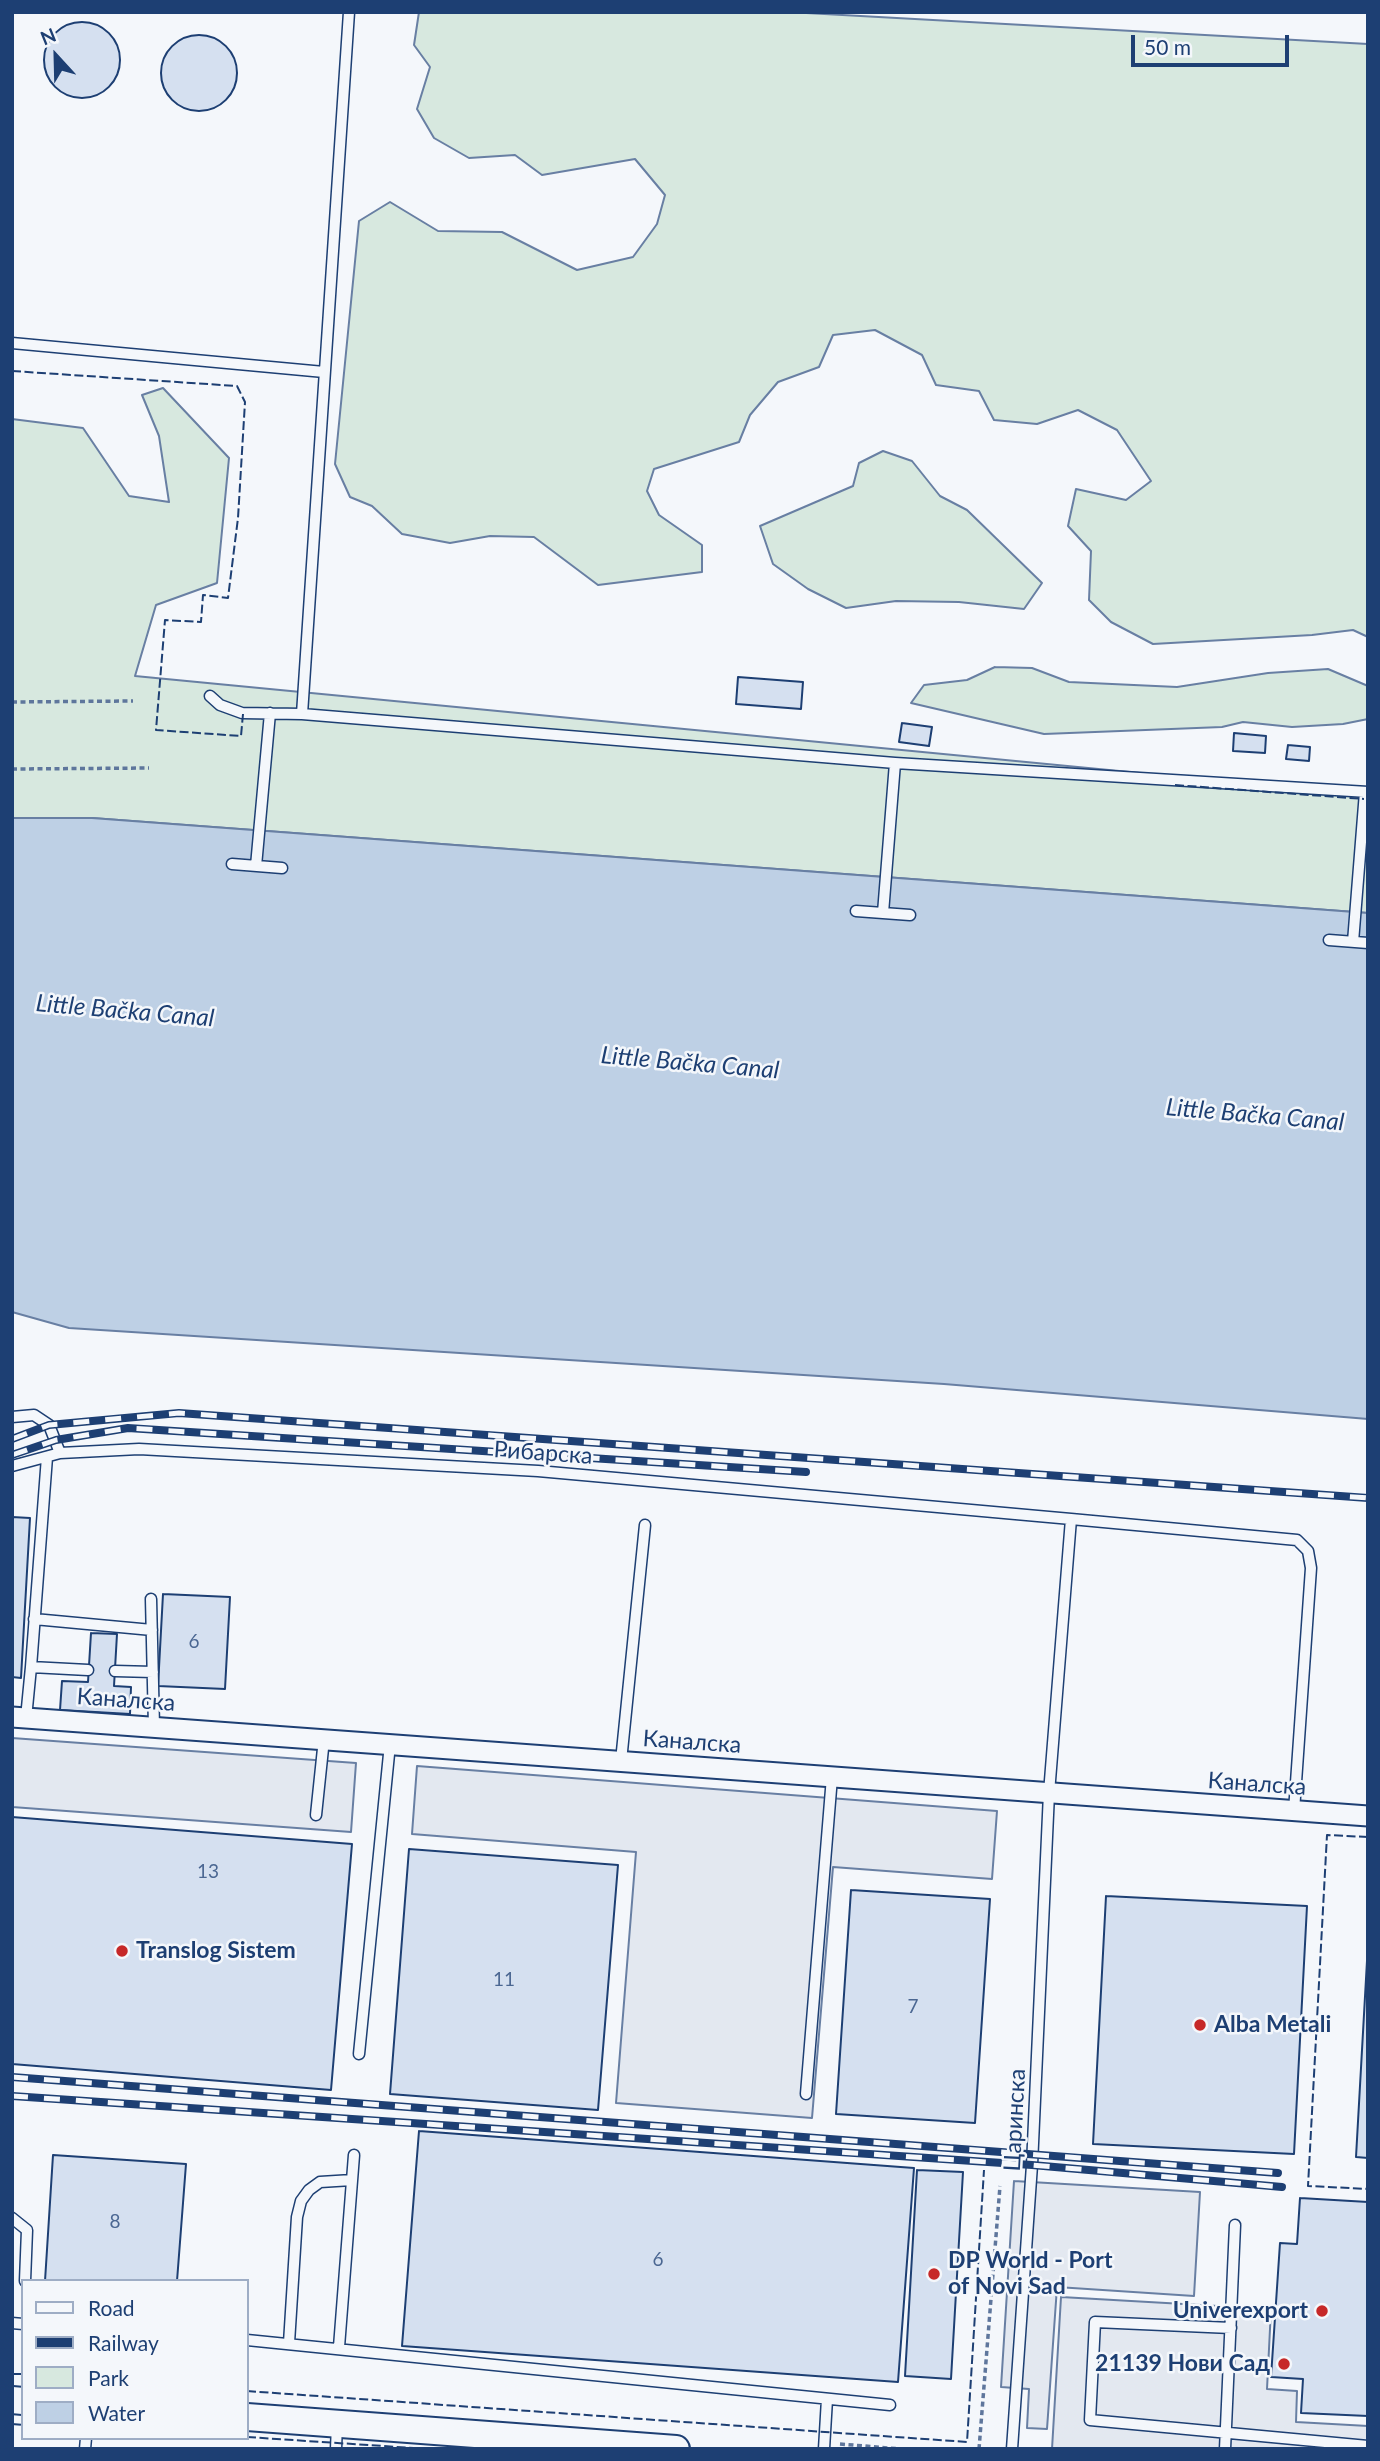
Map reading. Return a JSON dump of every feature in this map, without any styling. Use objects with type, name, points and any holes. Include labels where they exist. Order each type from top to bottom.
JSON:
[{"type":"street","name":"Каналска","points":[[19,1717],[1368,1816]]},
{"type":"street","points":[[248,2417],[337,2436],[676,2449]]},
{"type":"lane","points":[[302,714],[349,12]]},
{"type":"lane","points":[[12,342],[324,372]]},
{"type":"lane","points":[[210,696],[220,705],[237,711],[302,714],[895,763],[1366,792],[1353,942]]},
{"type":"lane","points":[[256,866],[270,713]]},
{"type":"lane","points":[[883,913],[895,763]]},
{"type":"lane","points":[[232,864],[282,868]]},
{"type":"lane","points":[[856,911],[910,915]]},
{"type":"lane","points":[[1329,940],[1368,943]]},
{"type":"lane","points":[[12,1417],[34,1415],[49,1425],[60,1453]]},
{"type":"lane","name":"Рибарска","points":[[12,1466],[60,1453],[139,1449],[538,1471],[1297,1540],[1308,1551],[1311,1568],[1294,1811]]},
{"type":"lane","points":[[19,1717],[31,1667],[47,1457]]},
{"type":"lane","name":"Царинска","points":[[1012,2449],[1033,2154],[1049,1793],[1071,1519]]},
{"type":"lane","points":[[621,1761],[645,1525]]},
{"type":"lane","points":[[151,1599],[154,1727]]},
{"type":"lane","points":[[34,1619],[152,1630]]},
{"type":"lane","points":[[31,1667],[89,1670]]},
{"type":"lane","points":[[115,1671],[153,1672]]},
{"type":"lane","points":[[316,1815],[324,1739]]},
{"type":"lane","points":[[359,2054],[390,1744]]},
{"type":"lane","points":[[806,2094],[832,1777]]},
{"type":"lane","points":[[339,2347],[354,2155]]},
{"type":"lane","points":[[289,2343],[297,2217],[301,2202],[309,2190],[320,2182],[352,2180]]},
{"type":"lane","points":[[12,2218],[27,2230],[25,2279]]},
{"type":"lane","points":[[1225,2449],[1235,2225]]},
{"type":"lane","points":[[1231,2328],[1095,2322],[1090,2420],[1368,2446]]},
{"type":"lane","points":[[248,2340],[339,2347],[890,2405]]},
{"type":"lane","points":[[824,2446],[827,2399]]},
{"type":"path","points":[[12,702],[133,701]]},
{"type":"path","points":[[12,769],[149,768]]},
{"type":"path","points":[[979,2449],[1000,2186]]},
{"type":"path","points":[[824,2446],[901,2449]]},
{"type":"green space","points":[[419,12],[788,12],[1368,44],[1368,637],[1353,630],[1312,635],[1153,644],[1111,622],[1089,600],[1091,551],[1068,526],[1076,489],[1126,500],[1151,481],[1117,430],[1078,410],[1037,424],[994,420],[979,391],[936,385],[922,355],[875,330],[833,335],[819,367],[778,382],[750,415],[739,442],[654,469],[647,491],[659,515],[702,545],[702,572],[598,585],[534,537],[490,536],[450,543],[402,534],[372,506],[350,497],[335,464],[359,221],[390,202],[438,231],[502,232],[577,270],[633,257],[657,224],[665,195],[635,159],[542,175],[515,155],[469,158],[434,138],[417,109],[430,67],[414,45]]},
{"type":"green space","points":[[163,388],[229,458],[217,583],[156,605],[135,676],[1368,795],[1368,913],[92,818],[12,818],[12,419],[83,428],[129,496],[169,502],[159,436],[142,395]]},
{"type":"green space","points":[[883,451],[912,461],[940,496],[967,510],[1042,583],[1024,609],[959,602],[896,601],[846,608],[808,589],[773,564],[760,526],[853,486],[859,463]]},
{"type":"green space","points":[[995,667],[1032,668],[1069,682],[1177,687],[1268,673],[1328,669],[1368,686],[1368,719],[1343,724],[1292,727],[1243,722],[1222,727],[1044,734],[911,703],[924,685],[967,680]]},
{"type":"shaded area","points":[[12,1738],[356,1763],[351,1832],[12,1807]]},
{"type":"shaded area","points":[[417,1766],[997,1811],[992,1879],[833,1867],[812,2118],[616,2103],[636,1852],[412,1834]]},
{"type":"shaded area","points":[[1014,2181],[1200,2192],[1194,2296],[1057,2287],[1047,2429],[1027,2428],[1029,2389],[1001,2387]]},
{"type":"shaded area","points":[[1061,2297],[1271,2309],[1267,2389],[1297,2391],[1296,2422],[1368,2426],[1368,2449],[1052,2449]]},
{"type":"water","name":"Little Bačka Canal","points":[[12,818],[92,818],[1368,913],[1368,1419],[944,1384],[69,1328],[12,1312]]},
{"type":"building","points":[[82,22],[97,25],[109,33],[117,45],[120,60],[117,75],[109,87],[97,95],[82,98],[67,95],[55,87],[47,75],[44,60],[47,45],[55,33],[67,25]]},
{"type":"building","points":[[199,35],[214,38],[226,46],[234,58],[237,73],[234,88],[226,100],[214,108],[199,111],[184,108],[172,100],[164,88],[161,73],[164,58],[172,46],[184,38]]},
{"type":"building","points":[[738,677],[803,682],[801,709],[736,704]]},
{"type":"building","points":[[902,723],[932,727],[929,746],[899,742]]},
{"type":"building","points":[[1234,733],[1266,736],[1265,753],[1233,751]]},
{"type":"building","points":[[1288,745],[1310,747],[1309,761],[1286,759]]},
{"type":"building","points":[[12,1517],[30,1518],[21,1678],[12,1677]]},
{"type":"building","points":[[163,1594],[230,1597],[225,1689],[158,1686]]},
{"type":"building","points":[[91,1633],[117,1634],[114,1686],[131,1687],[130,1714],[60,1710],[62,1681],[88,1682]]},
{"type":"building","points":[[12,1817],[352,1844],[331,2090],[12,2064]]},
{"type":"building","points":[[409,1849],[618,1865],[598,2110],[390,2094]]},
{"type":"building","points":[[851,1890],[990,1899],[975,2123],[836,2114]]},
{"type":"building","name":"Alba Metali","points":[[1106,1896],[1307,1906],[1294,2154],[1093,2144]]},
{"type":"building","points":[[1368,1943],[1368,2158],[1356,2157]]},
{"type":"building","points":[[419,2131],[914,2168],[898,2382],[402,2346]]},
{"type":"building","points":[[53,2155],[186,2164],[177,2279],[45,2279]]},
{"type":"building","name":"DP World - Port of Novi Sad","points":[[917,2170],[963,2172],[951,2379],[905,2376]]},
{"type":"building","name":"Univerexport","points":[[1300,2198],[1368,2202],[1368,2416],[1301,2413],[1303,2379],[1271,2377],[1280,2243],[1297,2244]]},
{"type":"railway","points":[[12,1439],[49,1425],[179,1413],[1368,1498]]},
{"type":"railway","points":[[12,1455],[56,1440],[128,1428],[806,1472]]},
{"type":"railway","points":[[12,2077],[1278,2173]]},
{"type":"railway","points":[[12,2096],[1032,2165],[1282,2187]]},
{"type":"fence","points":[[12,371],[237,386],[245,402],[238,518],[228,598],[203,595],[201,622],[165,620],[156,730],[241,736],[243,714]]},
{"type":"fence","points":[[1175,785],[1364,799]]},
{"type":"fence","points":[[1368,1837],[1327,1835],[1308,2186],[1368,2189]]},
{"type":"fence","points":[[248,2391],[967,2442],[984,2170]]},
{"type":"fence","points":[[12,2374],[21,2374]]},
{"type":"fence","points":[[12,2424],[21,2425]]},
{"type":"fence","points":[[248,2437],[428,2449]]},
{"type":"place","name":"Translog Sistem","points":[[122,1951]]},
{"type":"place","name":"Alba Metali","points":[[1200,2025]]},
{"type":"place","name":"DP World - Port of Novi Sad","points":[[934,2274]]},
{"type":"place","name":"Univerexport","points":[[1322,2311]]},
{"type":"place","name":"21139 Нови Сад","points":[[1284,2364]]}]
